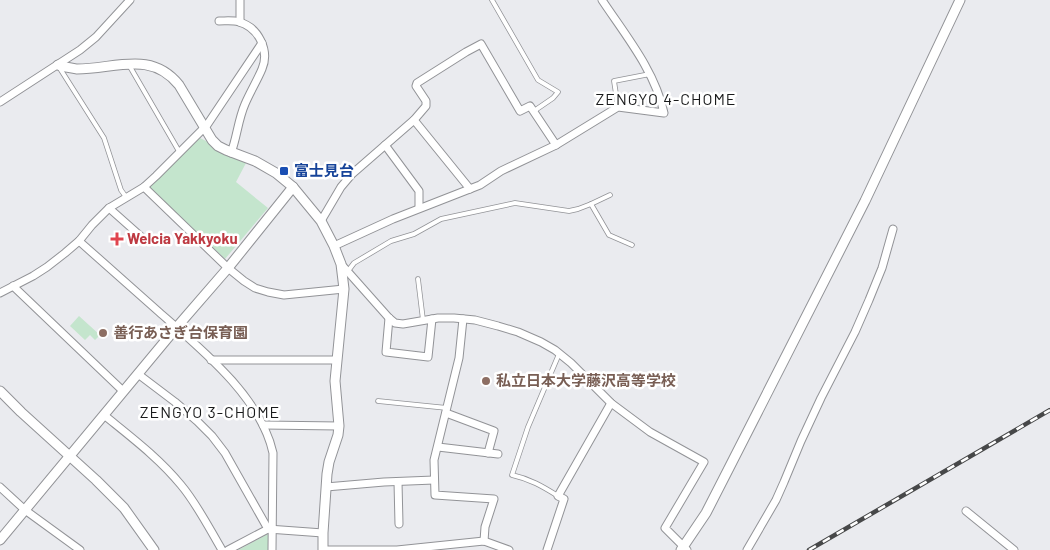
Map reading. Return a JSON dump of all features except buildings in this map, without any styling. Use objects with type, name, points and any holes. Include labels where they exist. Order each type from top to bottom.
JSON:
[{"type":"street","points":[[0,102],[80,50],[96,37],[130,0]]},
{"type":"street","points":[[240,0],[240,22]]},
{"type":"street","points":[[334,246],[419,208],[470,189],[501,171],[556,145],[618,107],[664,113],[659,92],[650,74],[602,0]]},
{"type":"street","points":[[341,264],[389,318],[396,323],[403,324],[432,318],[463,319],[498,326],[541,342],[559,354],[611,402],[650,432],[704,462],[664,528],[684,549],[706,513],[852,227],[960,0]]},
{"type":"street","points":[[219,21],[240,22],[250,28],[257,34],[265,54],[262,68],[244,104],[231,153]]},
{"type":"street","points":[[0,292],[47,267],[79,240],[109,208],[144,187],[156,176],[207,125],[262,43]]},
{"type":"street","points":[[321,221],[341,187],[352,174],[414,120],[426,106],[426,101],[416,86],[417,83],[481,44],[520,111],[530,106],[556,145]]},
{"type":"street","points":[[58,66],[76,69],[129,65],[157,67],[173,78],[179,85],[204,128],[218,146],[231,153],[255,161],[276,173],[293,187],[321,221],[341,264],[344,289],[334,381],[339,426],[329,462],[323,550],[397,550],[484,541],[508,550]]},
{"type":"street","points":[[414,120],[470,189]]},
{"type":"street","points":[[385,145],[419,190],[419,208]]},
{"type":"street","points":[[144,187],[228,268],[255,288],[284,295],[344,289]]},
{"type":"street","points":[[0,540],[228,268],[293,187]]},
{"type":"street","points":[[109,208],[145,240]]},
{"type":"street","points":[[747,550],[776,500],[821,398],[859,324],[882,268],[893,229]]},
{"type":"street","points":[[79,240],[176,328],[238,388],[263,425],[270,440],[273,453],[270,529],[272,550]]},
{"type":"street","points":[[13,286],[123,391]]},
{"type":"street","points":[[389,318],[386,352],[428,357],[432,318]]},
{"type":"street","points":[[463,319],[459,358],[434,460],[434,495],[494,499],[485,527],[484,541]]},
{"type":"street","points":[[210,360],[336,360]]},
{"type":"street","points":[[138,374],[197,420],[212,436],[225,453],[270,529]]},
{"type":"street","points":[[0,391],[124,508],[154,550]]},
{"type":"street","points":[[547,550],[564,499],[558,496],[611,402]]},
{"type":"street","points":[[446,410],[494,431],[488,453]]},
{"type":"street","points":[[104,415],[141,445],[182,486],[222,550]]},
{"type":"street","points":[[263,425],[339,426]]},
{"type":"street","points":[[438,447],[498,454]]},
{"type":"street","points":[[326,487],[434,480]]},
{"type":"street","points":[[398,482],[399,524]]},
{"type":"street","points":[[0,487],[25,510],[80,550]]},
{"type":"street","points":[[966,511],[1014,550]]},
{"type":"street","points":[[228,550],[270,529],[323,533]]},
{"type":"lane","points":[[492,0],[538,80],[558,92],[554,98],[534,111]]},
{"type":"lane","points":[[129,65],[180,153]]},
{"type":"lane","points":[[58,66],[104,138],[121,190],[126,197]]},
{"type":"lane","points":[[618,107],[614,81],[650,74]]},
{"type":"lane","points":[[348,271],[354,263],[391,241],[414,234],[440,219],[515,203],[569,211],[610,195]]},
{"type":"lane","points":[[591,204],[609,235],[632,245]]},
{"type":"lane","points":[[418,279],[423,320]]},
{"type":"lane","points":[[558,496],[536,483],[512,475],[528,427],[559,354]]},
{"type":"lane","points":[[378,401],[446,410]]},
{"type":"green space","points":[[200,138],[224,154],[246,163],[236,182],[268,208],[225,259],[150,188],[153,182]]},
{"type":"green space","points":[[79,316],[100,335],[95,340],[90,335],[85,340],[70,326]]},
{"type":"green space","points":[[268,534],[268,550],[238,550]]},
{"type":"railway","points":[[809,550],[1050,410]]},
{"type":"place","name":"富士見台","points":[[284,171]]},
{"type":"place","name":"Welcia Yakkyoku","points":[[117,239]]},
{"type":"place","name":"善行あさぎ台保育園","points":[[103,333]]},
{"type":"place","name":"私立日本大学藤沢高等学校","points":[[486,381]]},
{"type":"district","name":"ZENGYO 4-CHOME","points":[[666,99]]},
{"type":"district","name":"ZENGYO 3-CHOME","points":[[210,412]]}]
